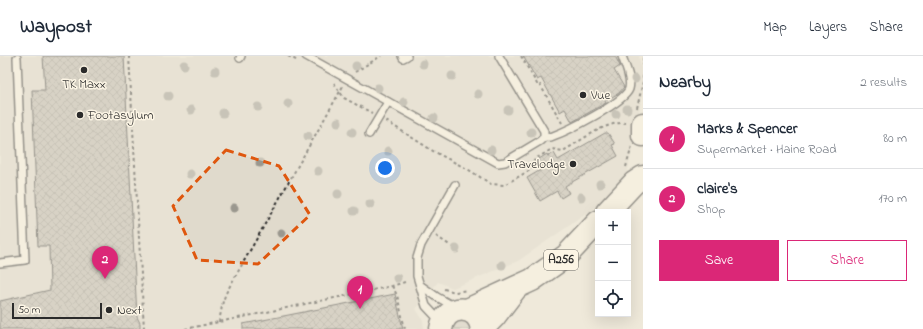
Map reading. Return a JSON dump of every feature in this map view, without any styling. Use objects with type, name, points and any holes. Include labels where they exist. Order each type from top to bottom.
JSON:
[{"type":"main road","points":[[609,209],[634,178],[637,132]]},
{"type":"main road","name":"A256","points":[[442,326],[449,314],[464,310],[532,280],[566,256],[595,225]]},
{"type":"main road","name":"A256","points":[[482,329],[494,317],[516,288]]},
{"type":"main road","name":"A256","points":[[464,310],[478,317],[481,322],[482,329]]},
{"type":"lane","points":[[306,56],[498,163],[505,162],[540,141],[544,137],[551,137],[567,130],[620,99],[628,91],[630,84],[622,56]]},
{"type":"lane","points":[[402,56],[403,58],[408,56]]},
{"type":"lane","points":[[499,56],[544,131],[544,137]]},
{"type":"lane","points":[[0,263],[25,260],[17,58]]},
{"type":"lane","points":[[369,134],[388,102]]},
{"type":"lane","points":[[442,326],[426,306],[417,276],[417,258],[422,245],[455,185]]},
{"type":"lane","points":[[420,285],[437,297],[464,310]]},
{"type":"path","points":[[129,56],[144,329]]},
{"type":"path","points":[[288,56],[302,63]]},
{"type":"path","points":[[219,322],[226,292],[347,79],[356,71],[381,56]]},
{"type":"path","points":[[521,56],[537,84],[539,83],[575,144]]},
{"type":"path","points":[[634,178],[631,151],[637,132],[643,82],[643,56]]},
{"type":"path","points":[[333,82],[344,98],[492,184],[504,185],[530,170],[535,160],[552,149],[564,151],[609,124],[618,122],[637,132]]},
{"type":"path","points":[[436,237],[451,246]]},
{"type":"path","points":[[185,329],[405,282]]},
{"type":"path","points":[[392,286],[397,295],[405,329]]},
{"type":"path","points":[[442,289],[455,292],[473,289]]},
{"type":"highlighted area","points":[[226,150],[279,166],[310,215],[258,264],[197,260],[173,206]]},
{"type":"shaded area","points":[[0,56],[639,56],[643,80],[643,91],[627,176],[596,207],[518,261],[453,288],[438,282],[416,309],[423,320],[424,329],[0,329]]},
{"type":"green space","points":[[462,315],[477,329],[449,329]]},
{"type":"building","points":[[43,56],[124,56],[137,317],[140,323],[140,329],[0,329],[0,301],[50,290],[49,246],[38,246],[32,90],[45,90]]},
{"type":"building","name":"Vue","points":[[523,56],[615,56],[620,66],[614,70],[624,87],[619,93],[605,101],[606,103],[572,122],[565,109],[560,112],[541,78],[537,80]]},
{"type":"building","name":"Travelodge","points":[[605,133],[608,133],[615,144],[612,145],[618,156],[565,186],[569,193],[561,198],[557,191],[540,201],[527,178],[544,168],[539,159],[547,154],[548,156],[554,153],[558,160]]},
{"type":"building","points":[[395,294],[403,329],[243,329],[243,324]]},
{"type":"place","name":"TK Maxx","points":[[84,70]]},
{"type":"place","name":"Vue","points":[[583,95]]},
{"type":"place","name":"Footasylum","points":[[80,115]]},
{"type":"place","name":"Travelodge","points":[[573,164]]},
{"type":"place","name":"claire's","points":[[105,279]]},
{"type":"place","name":"Marks & Spencer","points":[[360,309]]},
{"type":"place","name":"Next","points":[[109,310]]}]
